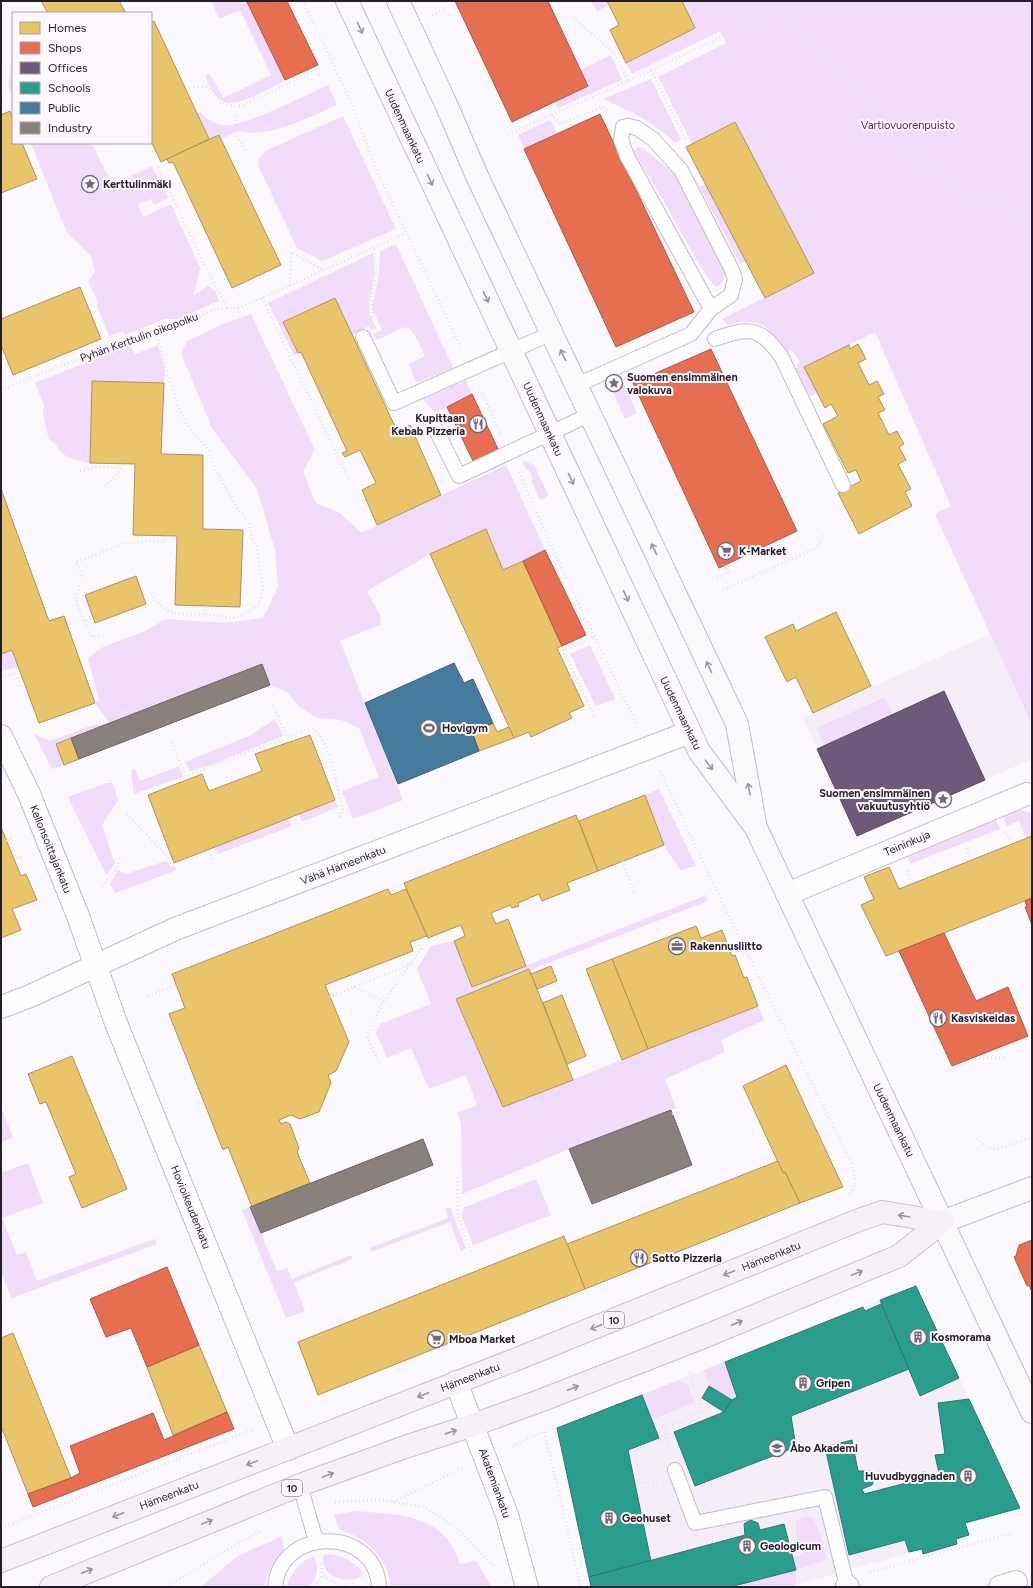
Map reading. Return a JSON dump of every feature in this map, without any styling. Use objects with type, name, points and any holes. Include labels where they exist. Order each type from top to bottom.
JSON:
[{"type":"highway","name":"Hämeenkatu","points":[[1,1562],[522,1357],[859,1220],[882,1212],[942,1222]]},
{"type":"highway","name":"10","points":[[51,1587],[300,1485],[405,1447],[473,1425],[701,1338],[899,1256],[942,1222]]},
{"type":"main road","name":"Uudenmaankatu","points":[[347,1],[699,751],[756,828],[1032,1412]]},
{"type":"main road","name":"Uudenmaankatu","points":[[398,1],[446,104],[477,176],[737,724],[756,828]]},
{"type":"main road","points":[[942,1222],[1032,1188]]},
{"type":"street","name":"Vähä Hämeenkatu","points":[[1,1007],[28,997],[175,928],[690,732]]},
{"type":"street","name":"Kellonsoittajankatu","points":[[1,736],[29,794],[96,965]]},
{"type":"street","name":"Teininkuja","points":[[787,894],[1027,794]]},
{"type":"street","name":"Hovioikeudenkatu","points":[[96,965],[127,1051],[288,1448]]},
{"type":"street","name":"Akatemiankatu","points":[[456,1382],[507,1515],[527,1587]]},
{"type":"lane","points":[[577,385],[691,334],[711,309],[730,295],[735,279],[732,270],[681,170],[653,139],[638,128],[629,126],[623,127],[621,140],[627,156],[711,309]]},
{"type":"lane","points":[[715,339],[745,330],[756,333],[770,341],[781,356],[843,485]]},
{"type":"lane","points":[[363,337],[394,403],[552,332]]},
{"type":"lane","points":[[433,424],[458,476],[591,414]]},
{"type":"lane","points":[[675,1470],[695,1523],[825,1497],[847,1584]]},
{"type":"lane","points":[[300,1485],[316,1541]]},
{"type":"lane","points":[[275,1587],[276,1578],[284,1562],[298,1549],[316,1541],[335,1540],[355,1547],[370,1561],[379,1579],[379,1587]]},
{"type":"path","points":[[508,134],[628,81],[723,36],[777,1]]},
{"type":"path","points":[[781,1],[788,22],[878,112],[912,153],[960,193],[994,206],[1032,210]]},
{"type":"path","points":[[430,16],[444,10]]},
{"type":"path","points":[[574,17],[614,53],[628,81]]},
{"type":"path","points":[[723,36],[788,22]]},
{"type":"path","points":[[194,87],[208,87],[224,104],[229,106],[241,106],[320,68]]},
{"type":"path","points":[[651,70],[679,126]]},
{"type":"path","points":[[551,114],[560,124],[603,107],[623,127]]},
{"type":"path","points":[[235,116],[237,137],[248,152]]},
{"type":"path","points":[[158,167],[202,260],[228,309]]},
{"type":"path","name":"Pyhän Kerttulin oikopolku","points":[[1,390],[128,339],[179,325],[216,309],[238,308],[406,233]]},
{"type":"path","points":[[363,337],[378,329],[371,306],[377,274],[374,247]]},
{"type":"path","points":[[290,286],[291,252],[323,270]]},
{"type":"path","points":[[262,298],[350,482]]},
{"type":"path","points":[[238,308],[262,370],[259,392]]},
{"type":"path","points":[[151,593],[156,601],[168,612],[184,615],[204,614],[233,618],[250,612],[259,604],[263,589],[258,556],[252,538],[249,521],[237,508],[227,491],[213,464],[209,451],[186,423],[178,406],[155,332]]},
{"type":"path","points":[[104,486],[124,464]]},
{"type":"path","points":[[80,471],[94,467],[122,467]]},
{"type":"path","points":[[723,590],[816,548],[825,534]]},
{"type":"path","points":[[102,635],[92,637],[75,598],[83,578],[76,562],[129,543],[164,541],[167,536]]},
{"type":"path","points":[[717,578],[728,573],[724,565]]},
{"type":"path","points":[[204,614],[207,606]]},
{"type":"path","points":[[84,621],[91,619]]},
{"type":"path","points":[[563,650],[595,637]]},
{"type":"path","points":[[559,647],[563,650],[594,716]]},
{"type":"path","points":[[1,677],[16,673],[21,687],[25,686]]},
{"type":"path","points":[[570,678],[576,676]]},
{"type":"path","points":[[273,705],[287,738]]},
{"type":"path","points":[[171,742],[186,776],[312,728],[319,733],[331,761],[343,810],[339,818]]},
{"type":"path","points":[[663,777],[723,904],[851,1162],[856,1180]]},
{"type":"path","points":[[127,814],[174,864],[209,850],[214,862]]},
{"type":"path","points":[[294,816],[299,829]]},
{"type":"path","points":[[6,840],[9,839],[18,859],[24,856]]},
{"type":"path","points":[[967,847],[971,860]]},
{"type":"path","points":[[102,886],[114,873],[122,856]]},
{"type":"path","points":[[622,861],[634,892]]},
{"type":"path","points":[[907,871],[912,884]]},
{"type":"path","points":[[379,1063],[367,1036],[384,1001],[421,949],[417,939]]},
{"type":"path","points":[[329,997],[411,964]]},
{"type":"path","points":[[148,996],[176,985]]},
{"type":"path","points":[[354,987],[384,1001]]},
{"type":"path","points":[[946,1072],[979,1058],[1007,1058]]},
{"type":"path","points":[[672,1114],[679,1111]]},
{"type":"path","points":[[977,1139],[989,1148],[998,1149],[1032,1137]]},
{"type":"path","points":[[457,1177],[458,1216],[472,1255]]},
{"type":"path","points":[[641,1483],[635,1451],[667,1436],[664,1428],[702,1412],[689,1370]]},
{"type":"path","points":[[486,1459],[544,1431],[581,1587]]},
{"type":"path","points":[[1,1528],[244,1433]]},
{"type":"path","points":[[393,1502],[463,1467]]},
{"type":"path","points":[[307,1512],[335,1502],[393,1502],[425,1507],[458,1529],[495,1568]]},
{"type":"path","points":[[166,1587],[237,1544],[265,1529]]},
{"type":"path","points":[[847,1584],[1013,1533]]},
{"type":"path","points":[[314,1587],[323,1575],[341,1587]]},
{"type":"shaded area","points":[[990,634],[1032,725],[1032,759],[857,836],[803,718]]},
{"type":"shaded area","name":"Åbo Akademi","points":[[916,1286],[1020,1508],[965,1523],[969,1535],[956,1539],[957,1544],[923,1554],[922,1549],[790,1587],[591,1587],[557,1428]]},
{"type":"green space","points":[[211,1],[247,2],[285,80],[263,92],[237,102],[229,103],[217,97],[206,78],[207,74],[210,74],[223,98],[271,75],[240,10],[219,19]]},
{"type":"green space","points":[[591,1],[607,1],[609,5],[597,11]]},
{"type":"green space","name":"Vartiovuorenpuisto","points":[[682,1],[1032,1],[1032,725],[935,514],[951,506],[875,332],[805,367],[817,392],[810,397],[796,370],[799,360],[792,350],[784,353],[774,336],[762,325],[738,322],[727,325],[722,319],[814,273],[735,122],[692,144],[658,77],[726,43],[720,31],[632,74],[626,63],[695,28]]},
{"type":"green space","points":[[12,53],[12,95],[8,85]]},
{"type":"green space","points":[[611,55],[622,80],[558,108],[555,101],[587,86],[580,70]]},
{"type":"green space","points":[[651,79],[681,140],[675,143],[650,123],[603,99]]},
{"type":"green space","points":[[328,85],[337,105],[289,126],[263,132],[250,133],[238,131],[221,139],[219,135],[209,139],[197,114],[200,112],[209,120],[221,125],[230,125],[258,117]]},
{"type":"green space","points":[[343,116],[396,229],[322,261],[297,248],[258,165],[259,158],[265,151]]},
{"type":"green space","points":[[550,120],[557,133],[524,149],[518,135]]},
{"type":"green space","points":[[31,144],[92,144],[112,185],[152,166],[168,198],[154,205],[151,199],[138,204],[143,217],[171,204],[200,268],[194,295],[208,286],[215,291],[219,301],[177,319],[165,319],[125,335],[123,331],[109,336],[97,306],[98,302],[88,282],[95,272],[91,256],[69,235]]},
{"type":"green space","points":[[639,147],[643,148],[677,176],[720,262],[726,271],[722,284],[715,287],[702,269],[659,193],[633,151]]},
{"type":"green space","points":[[706,184],[745,261],[740,264],[699,186]]},
{"type":"green space","points":[[396,244],[453,368],[416,383],[409,364],[425,356],[412,332],[405,327],[376,340],[373,334],[382,330],[372,308],[379,274],[380,251]]},
{"type":"green space","points":[[373,253],[375,274],[369,302],[370,315],[376,328],[371,330],[369,326],[352,335],[283,322],[298,353],[294,355],[268,303]]},
{"type":"green space","points":[[251,314],[315,450],[303,472],[316,503],[340,513],[361,533],[506,465],[545,550],[503,570],[485,529],[430,554],[367,591],[381,617],[380,625],[340,641],[403,800],[353,819],[342,791],[379,777],[359,728],[341,720],[318,718],[299,707],[287,692],[270,685],[262,664],[56,744],[64,765],[52,769],[34,734],[50,741],[90,726],[109,723],[95,703],[99,700],[88,658],[103,647],[143,632],[166,619],[225,623],[263,618],[278,587],[275,550],[257,489],[212,428],[181,353],[187,341],[221,325]]},
{"type":"green space","points":[[130,345],[135,354],[158,345],[165,369],[164,383],[92,381],[90,463],[70,458],[58,449],[56,444],[49,440],[43,414],[44,405],[35,383]]},
{"type":"green space","points":[[620,376],[637,413],[625,419],[608,381]]},
{"type":"green space","points":[[466,380],[472,394],[435,413],[423,399]]},
{"type":"green space","points":[[523,461],[534,465],[548,495],[540,501],[531,480],[533,479],[529,469],[526,470]]},
{"type":"green space","points":[[590,645],[615,699],[596,706],[570,654]]},
{"type":"green space","points":[[12,650],[18,667],[1,671],[1,654]]},
{"type":"green space","points":[[885,697],[893,715],[824,746],[817,728]]},
{"type":"green space","points":[[275,719],[283,736],[211,765],[190,771],[185,762],[249,736]]},
{"type":"green space","points":[[179,766],[183,777],[134,794],[131,773],[132,769],[135,769],[140,781]]},
{"type":"green space","points":[[107,783],[113,783],[118,800],[102,825],[115,863],[106,875],[68,797]]},
{"type":"green space","points":[[659,789],[696,866],[680,870],[664,845],[645,795]]},
{"type":"green space","points":[[335,800],[338,807],[302,822],[299,814]]},
{"type":"green space","points":[[1015,809],[1032,813],[1032,836],[1026,838],[1019,821],[1007,826],[1000,810]]},
{"type":"green space","points":[[994,814],[1000,829],[910,864],[904,849]]},
{"type":"green space","points":[[288,818],[292,826],[218,854],[215,847]]},
{"type":"green space","points":[[166,861],[171,866],[175,866],[177,870],[115,893],[110,884],[118,870],[126,874]]},
{"type":"green space","points":[[706,895],[708,901],[456,999],[503,1107],[758,1006],[764,1020],[721,1040],[725,1052],[665,1079],[676,1108],[569,1149],[462,1194],[461,1123],[457,1113],[477,1105],[466,1075],[429,1089],[411,1048],[387,1058],[376,1033],[380,1024],[431,1004],[417,969],[431,946],[454,941],[472,987]]},
{"type":"green space","points":[[1,1106],[13,1138],[1,1142]]},
{"type":"green space","points":[[28,1163],[43,1203],[2,1218],[17,1255],[26,1252],[37,1281],[155,1239],[157,1244],[12,1298],[1,1272],[1,1173]]},
{"type":"green space","points":[[536,1179],[551,1215],[473,1245],[462,1217],[463,1208]]},
{"type":"green space","points":[[250,1207],[277,1271],[287,1268],[292,1279],[351,1255],[353,1259],[294,1282],[305,1311],[286,1318],[242,1210]]},
{"type":"green space","points":[[450,1207],[466,1248],[461,1251],[450,1222],[371,1252],[370,1248],[448,1218],[445,1209]]},
{"type":"green space","points":[[725,1362],[737,1397],[732,1400],[710,1387],[704,1370]]},
{"type":"green space","points":[[678,1380],[688,1385],[695,1402],[651,1420],[642,1395]]},
{"type":"green space","points":[[356,1511],[406,1516],[429,1524],[448,1540],[460,1564],[476,1561],[492,1587],[391,1587],[386,1567],[381,1558],[359,1538],[340,1530],[334,1515]]},
{"type":"green space","points":[[804,1516],[812,1517],[820,1532],[827,1559],[796,1570],[793,1557],[803,1553],[796,1533],[797,1520]]},
{"type":"green space","points":[[282,1536],[284,1546],[283,1552],[268,1574],[264,1587],[201,1587],[238,1556]]},
{"type":"green space","points":[[324,1554],[336,1555],[346,1559],[356,1565],[363,1574],[361,1577],[347,1580],[334,1576],[325,1568],[323,1561]]},
{"type":"green space","points":[[313,1556],[317,1564],[317,1572],[309,1587],[287,1587],[290,1577],[296,1568]]},
{"type":"green space","points":[[796,1570],[796,1582],[792,1587],[744,1587],[742,1584]]},
{"type":"building: Homes","points":[[41,1],[119,1],[125,12],[47,12]]},
{"type":"building: Homes","points":[[607,1],[682,1],[695,28],[626,63],[610,30],[619,25]]},
{"type":"building: Homes","points":[[154,21],[209,139],[161,162],[152,143],[152,22]]},
{"type":"building: Homes","points":[[10,111],[12,117],[12,144],[22,144],[37,179],[1,193],[1,115]]},
{"type":"building: Homes","points":[[735,122],[814,273],[765,298],[686,147]]},
{"type":"building: Homes","points":[[219,135],[281,265],[232,288],[173,162],[169,163],[167,159]]},
{"type":"building: Homes","points":[[80,287],[101,339],[13,375],[1,345],[1,319]]},
{"type":"building: Homes","points":[[335,298],[397,431],[410,425],[441,495],[377,525],[362,490],[376,483],[360,450],[345,457],[342,453],[347,451],[301,352],[298,353],[283,322]]},
{"type":"building: Homes","points":[[858,344],[866,359],[858,363],[869,385],[877,381],[884,394],[878,397],[885,410],[878,413],[889,435],[897,431],[904,444],[899,447],[906,460],[898,464],[911,489],[905,492],[912,506],[859,534],[838,493],[861,481],[856,470],[848,473],[823,424],[838,416],[831,404],[825,408],[804,367],[849,345],[850,349]]},
{"type":"building: Homes","points":[[92,381],[164,383],[161,454],[203,455],[203,529],[243,530],[240,607],[175,605],[177,536],[133,535],[135,464],[90,463]]},
{"type":"building: Homes","points":[[1,489],[49,621],[64,616],[95,703],[39,723],[12,650],[1,654]]},
{"type":"building: Homes","points":[[486,529],[503,570],[523,561],[562,646],[557,648],[584,706],[569,713],[572,718],[531,737],[529,732],[514,738],[430,554]]},
{"type":"building: Homes","points":[[136,576],[146,604],[95,623],[85,595]]},
{"type":"building: Homes","points":[[836,612],[871,686],[813,713],[796,677],[787,682],[765,637],[793,624],[796,631]]},
{"type":"building: Homes","points":[[493,723],[497,732],[509,727],[514,738],[479,751],[472,732]]},
{"type":"building: Homes","points":[[310,735],[335,800],[174,863],[148,795],[202,774],[209,791],[262,771],[255,754]]},
{"type":"building: Homes","points":[[71,738],[79,759],[64,765],[56,744]]},
{"type":"building: Homes","points":[[645,795],[664,845],[598,871],[579,821]]},
{"type":"building: Homes","points":[[576,815],[598,871],[567,883],[570,890],[542,901],[539,894],[518,903],[519,906],[512,908],[510,905],[491,913],[496,924],[508,919],[526,966],[472,987],[454,941],[465,936],[461,925],[428,938],[404,883]]},
{"type":"building: Homes","points":[[1,827],[21,876],[26,874],[37,900],[12,909],[21,930],[1,938]]},
{"type":"building: Homes","points":[[1032,836],[1032,898],[886,956],[861,905],[874,899],[864,877],[889,867],[899,889]]},
{"type":"building: Homes","points":[[388,889],[391,895],[406,889],[427,936],[410,942],[413,951],[325,985],[349,1042],[336,1071],[328,1075],[331,1083],[319,1112],[300,1119],[291,1115],[279,1120],[281,1124],[286,1122],[290,1124],[299,1148],[297,1152],[310,1183],[252,1207],[228,1147],[223,1150],[169,1014],[185,1008],[172,974]]},
{"type":"building: Homes","points":[[696,926],[701,938],[722,930],[732,956],[735,955],[744,978],[747,977],[758,1006],[648,1049],[612,959]]},
{"type":"building: Homes","points":[[612,959],[648,1049],[622,1060],[586,969]]},
{"type":"building: Homes","points":[[551,966],[557,981],[537,989],[531,974]]},
{"type":"building: Homes","points":[[529,969],[573,1080],[503,1107],[456,999]]},
{"type":"building: Homes","points":[[562,995],[586,1056],[567,1064],[543,1003]]},
{"type":"building: Homes","points":[[72,1056],[127,1189],[82,1208],[69,1177],[76,1174],[46,1102],[40,1104],[28,1074]]},
{"type":"building: Homes","points":[[786,1065],[843,1187],[800,1203],[785,1172],[783,1173],[743,1086]]},
{"type":"building: Homes","points":[[778,1161],[800,1203],[585,1289],[567,1244]]},
{"type":"building: Homes","points":[[564,1236],[585,1289],[318,1395],[298,1342]]},
{"type":"building: Homes","points":[[13,1333],[71,1478],[28,1494],[1,1426],[1,1338]]},
{"type":"building: Homes","points":[[199,1345],[227,1412],[173,1435],[147,1367]]},
{"type":"building: Shops","points":[[287,1],[318,65],[285,80],[247,2]]},
{"type":"building: Shops","points":[[455,1],[548,1],[588,86],[512,122]]},
{"type":"building: Shops","points":[[600,114],[694,312],[616,347],[524,149]]},
{"type":"building: Shops","points":[[711,349],[797,531],[719,568],[633,383]]},
{"type":"building: Shops","points":[[472,394],[498,449],[473,461],[447,407]]},
{"type":"building: Shops","points":[[545,550],[586,635],[562,646],[523,561]]},
{"type":"building: Shops","points":[[1032,898],[1032,925],[1025,907],[1027,907],[1025,901]]},
{"type":"building: Shops","points":[[944,933],[976,1001],[1008,987],[1028,1036],[952,1066],[899,951]]},
{"type":"building: Shops","points":[[1032,1240],[1032,1292],[1029,1285],[1027,1286],[1014,1257],[1016,1256],[1019,1245]]},
{"type":"building: Shops","points":[[167,1267],[199,1345],[147,1367],[131,1328],[106,1337],[90,1299]]},
{"type":"building: Shops","points":[[227,1412],[234,1429],[33,1507],[28,1494],[71,1478],[80,1473],[70,1446],[153,1413],[164,1440]]},
{"type":"building: Offices","points":[[944,691],[985,780],[857,836],[817,749]]},
{"type":"building: Schools","name":"Kosmorama","points":[[916,1286],[959,1378],[920,1396],[880,1300]]},
{"type":"building: Schools","name":"Gripen","points":[[881,1304],[909,1369],[791,1416],[796,1447],[695,1486],[674,1432],[724,1412],[732,1400],[737,1397],[725,1362],[863,1307],[865,1311]]},
{"type":"building: Schools","points":[[709,1386],[732,1400],[724,1412],[702,1398]]},
{"type":"building: Schools","name":"Geohuset","points":[[642,1395],[659,1438],[628,1450],[651,1561],[589,1577],[557,1428]]},
{"type":"building: Schools","name":"Huvudbyggnaden","points":[[969,1399],[1020,1508],[965,1523],[969,1535],[956,1539],[957,1544],[923,1554],[922,1549],[909,1552],[905,1540],[849,1555],[825,1447],[852,1440],[858,1471],[870,1471],[875,1478],[872,1485],[862,1489],[864,1494],[914,1481],[912,1475],[925,1472],[927,1477],[939,1473],[935,1455],[945,1454],[938,1403]]},
{"type":"building: Schools","name":"Geologicum","points":[[750,1520],[758,1523],[760,1530],[784,1524],[796,1570],[730,1587],[591,1587],[589,1577],[745,1535],[744,1524]]},
{"type":"building: Public","name":"Hovigym","points":[[454,663],[464,683],[473,679],[493,723],[472,732],[479,751],[398,784],[365,703]]},
{"type":"building: Industry","points":[[262,664],[270,685],[79,759],[71,738]]},
{"type":"building: Industry","points":[[671,1110],[692,1165],[592,1204],[569,1149]]},
{"type":"building: Industry","points":[[423,1139],[433,1165],[261,1233],[250,1207]]},
{"type":"place","name":"Kerttulinmäki","points":[[90,184]]},
{"type":"place","name":"Suomen ensimmäinen valokuva","points":[[614,383]]},
{"type":"place","name":"Kupittaan Kebab Pizzeria","points":[[478,424]]},
{"type":"place","name":"K-Market","points":[[726,551]]},
{"type":"place","name":"Hovigym","points":[[429,728]]},
{"type":"place","name":"Suomen ensimmäinen vakuutusyhtiö","points":[[943,799]]},
{"type":"place","name":"Rakennusliitto","points":[[677,946]]},
{"type":"place","name":"Kasviskeidas","points":[[938,1018]]},
{"type":"place","name":"Sotto Pizzeria","points":[[639,1258]]},
{"type":"place","name":"Kosmorama","points":[[918,1337]]},
{"type":"place","name":"Mboa Market","points":[[436,1339]]},
{"type":"place","name":"Gripen","points":[[803,1383]]},
{"type":"place","name":"Åbo Akademi","points":[[777,1448]]},
{"type":"place","name":"Huvudbyggnaden","points":[[968,1476]]},
{"type":"place","name":"Geohuset","points":[[609,1518]]},
{"type":"place","name":"Geologicum","points":[[747,1546]]}]
